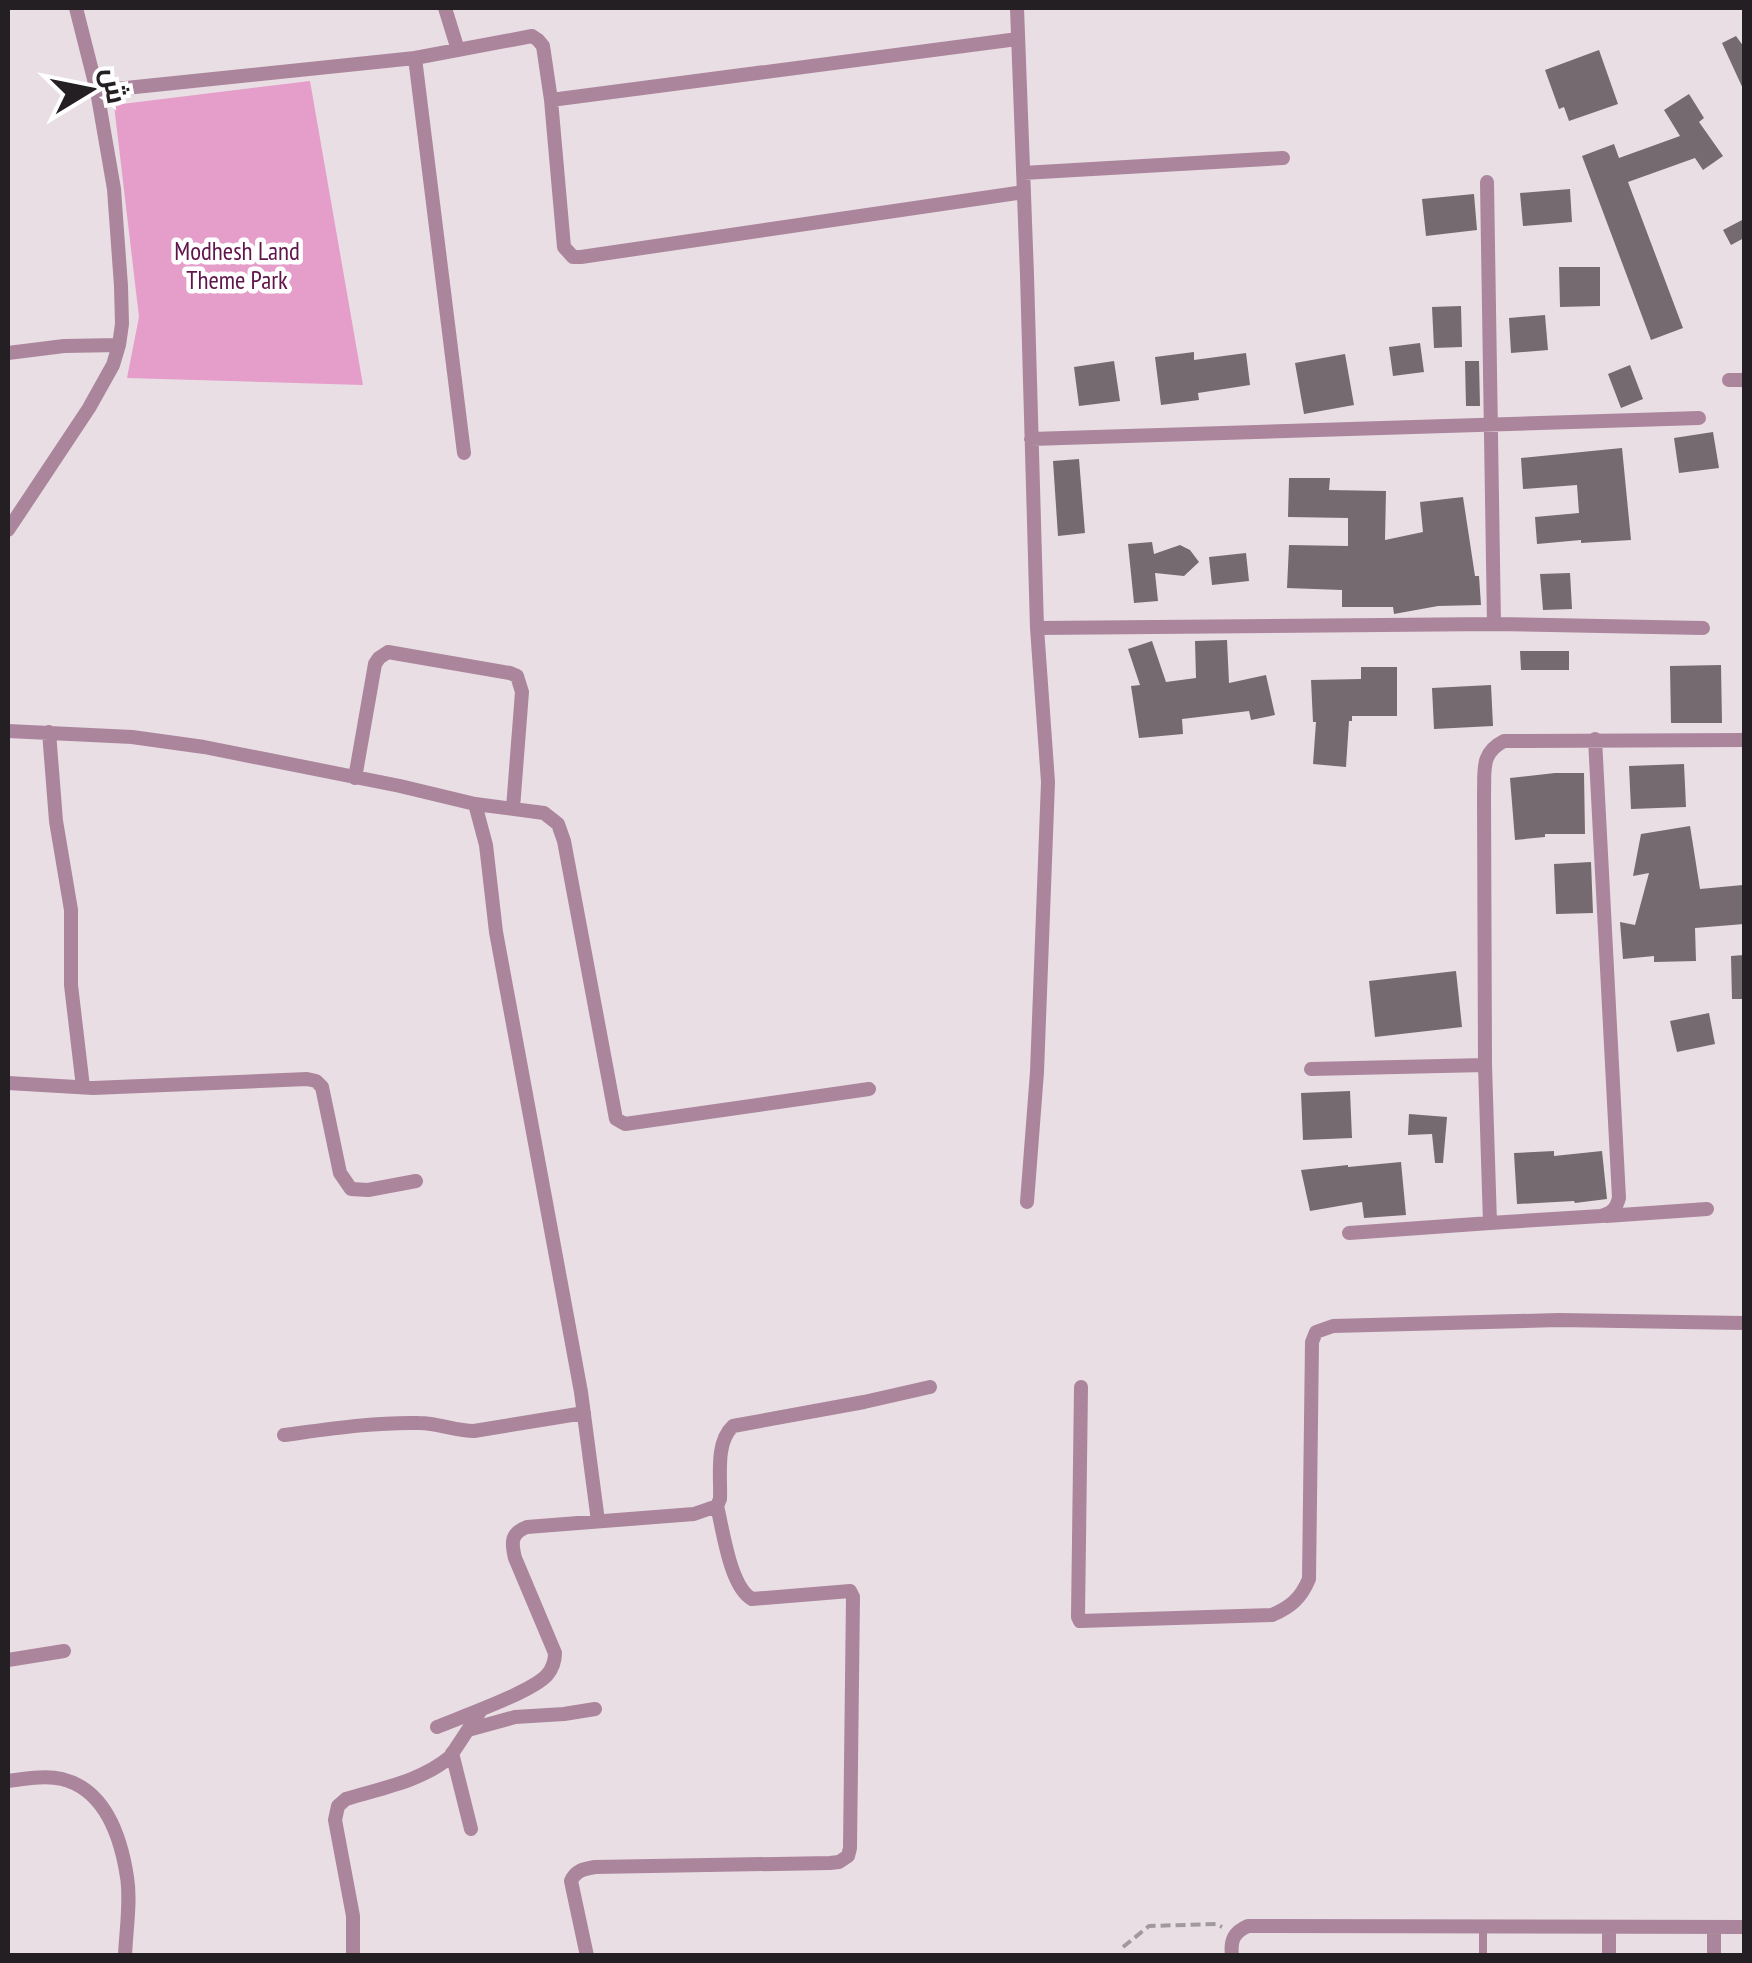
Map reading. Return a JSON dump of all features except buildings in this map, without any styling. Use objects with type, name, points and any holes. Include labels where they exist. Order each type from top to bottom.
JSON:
[{"type":"street","points":[[8,530],[114,365],[122,324],[114,189],[97,91],[76,8]]},
{"type":"street","points":[[445,8],[458,50]]},
{"type":"street","points":[[1017,8],[1037,628],[1048,782],[1037,1072],[1027,1202]]},
{"type":"street","points":[[97,91],[415,58],[532,36],[543,46],[564,246],[581,258],[1024,192]]},
{"type":"street","points":[[550,100],[1018,40]]},
{"type":"street","points":[[415,58],[464,453]]},
{"type":"street","points":[[1024,173],[1283,158]]},
{"type":"street","points":[[1487,182],[1494,624]]},
{"type":"street","points":[[8,353],[119,345]]},
{"type":"street","points":[[1031,439],[1699,418]]},
{"type":"street","points":[[1037,628],[1494,624],[1703,628]]},
{"type":"street","points":[[355,778],[379,658],[388,652],[510,673],[517,676],[522,692],[513,808]]},
{"type":"street","points":[[8,731],[132,737],[204,747],[474,804],[544,814],[558,824],[564,841],[618,1122],[869,1088]]},
{"type":"street","points":[[50,732],[56,821],[71,910],[71,985],[83,1088]]},
{"type":"street","points":[[1595,739],[1619,1198],[1611,1213],[1600,1216]]},
{"type":"street","points":[[1490,1223],[1485,1065],[1486,761],[1490,750],[1504,741],[1744,740]]},
{"type":"street","points":[[474,804],[486,845],[496,932],[584,1413],[598,1521]]},
{"type":"street","points":[[1311,1069],[1485,1065]]},
{"type":"street","points":[[8,1083],[83,1088],[316,1080],[322,1088],[344,1182],[359,1191],[416,1181]]},
{"type":"street","points":[[1349,1233],[1706,1209]]},
{"type":"street","points":[[1081,1387],[1080,1620],[1272,1615],[1293,1604],[1309,1580],[1312,1342],[1316,1332],[1332,1326],[1559,1320],[1744,1323]]},
{"type":"street","points":[[586,1956],[571,1880],[582,1869],[839,1862],[848,1856],[854,1597],[850,1591],[844,1591],[748,1597],[740,1588],[717,1506],[722,1443],[733,1426],[930,1387]]},
{"type":"street","points":[[284,1435],[388,1422],[427,1423],[462,1432],[584,1413]]},
{"type":"street","points":[[437,1726],[544,1679],[555,1662],[555,1652],[514,1558],[514,1535],[527,1527],[694,1514],[717,1506]]},
{"type":"street","points":[[8,1660],[64,1651]]},
{"type":"street","points":[[353,1956],[353,1916],[335,1820],[338,1806],[346,1799],[415,1778],[443,1762],[481,1709]]},
{"type":"street","points":[[467,1730],[515,1717],[595,1709]]},
{"type":"street","points":[[452,1753],[472,1829]]},
{"type":"street","points":[[8,1781],[61,1778],[84,1789],[104,1808],[113,1824],[128,1880],[125,1956]]},
{"type":"street","points":[[1232,1956],[1230,1944],[1235,1934],[1248,1926],[1744,1927]]},
{"type":"street","points":[[1714,1927],[1714,1956]]},
{"type":"street","points":[[1608,1956],[1609,1928]]},
{"type":"lane","points":[[1482,1956],[1483,1924]]},
{"type":"path","points":[[1123,1947],[1149,1926],[1216,1924],[1235,1934]]},
{"type":"green space","name":"Modhesh Land Theme Park","points":[[310,81],[363,385],[127,378],[139,317],[114,105]]}]
